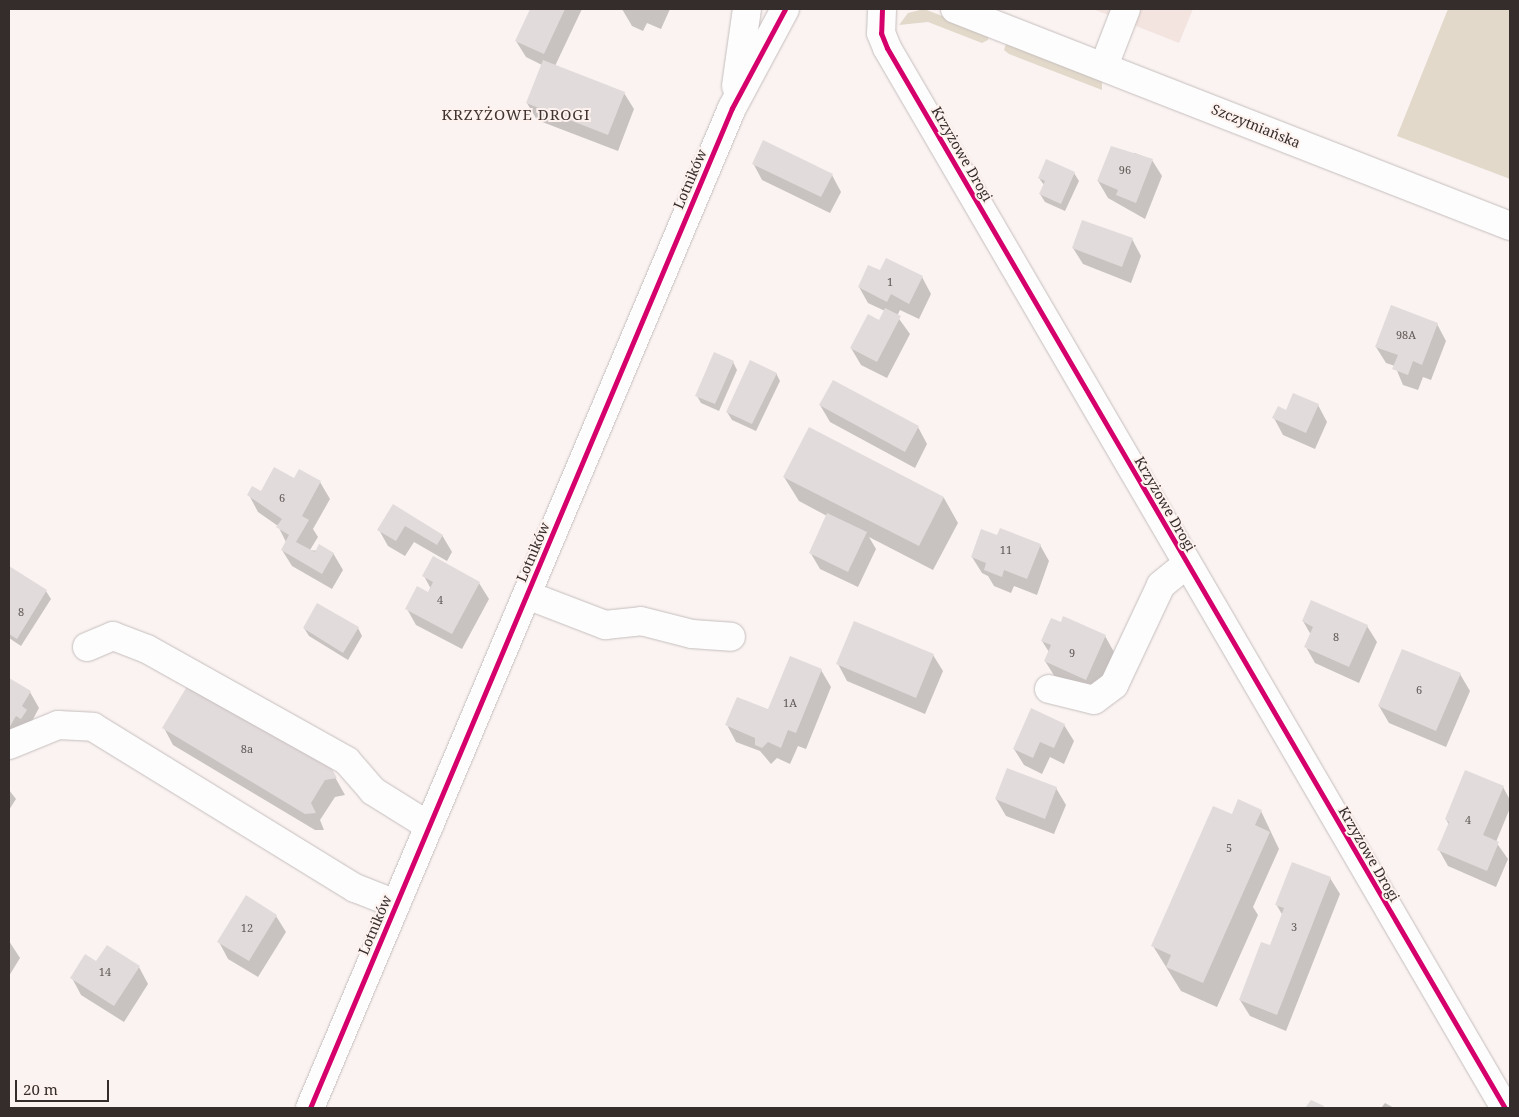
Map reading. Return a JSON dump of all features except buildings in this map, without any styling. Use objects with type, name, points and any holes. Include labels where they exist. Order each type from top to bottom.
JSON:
[{"type":"street","name":"Lotników","points":[[732,108],[747,9]]},
{"type":"street","name":"Lotników","points":[[310,1108],[732,108],[785,9]]},
{"type":"street","name":"Krzyżowe Drogi","points":[[882,9],[881,33],[887,48],[1444,1007],[1505,1108]]},
{"type":"street","name":"Szczytniańska","points":[[955,9],[1510,226]]},
{"type":"street","name":"Szczytniańska","points":[[973,9],[1001,26]]},
{"type":"street","points":[[1104,66],[1126,9]]},
{"type":"street","points":[[1049,689],[1094,700],[1114,685],[1161,585],[1187,564]]},
{"type":"street","points":[[527,595],[605,625],[641,621],[692,634],[731,637]]},
{"type":"street","points":[[87,647],[113,636],[147,648],[347,760],[373,791],[429,826]]},
{"type":"street","points":[[9,745],[58,725],[93,727],[355,888],[396,904]]},
{"type":"shaded area","points":[[924,9],[989,34],[988,40],[982,43],[928,22],[899,25],[908,13]]},
{"type":"shaded area","points":[[1093,9],[1193,9],[1179,43]]},
{"type":"shaded area","points":[[1448,9],[1510,9],[1510,179],[1397,136]]},
{"type":"shaded area","points":[[1007,41],[1102,80],[1102,90],[1009,54],[1004,50]]},
{"type":"cycle path","points":[[310,1108],[732,108],[785,9]]},
{"type":"cycle path","points":[[882,9],[881,33],[887,48],[1505,1108]]},
{"type":"district","name":"KRZYŻOWE DROGI","points":[[516,115]]}]
